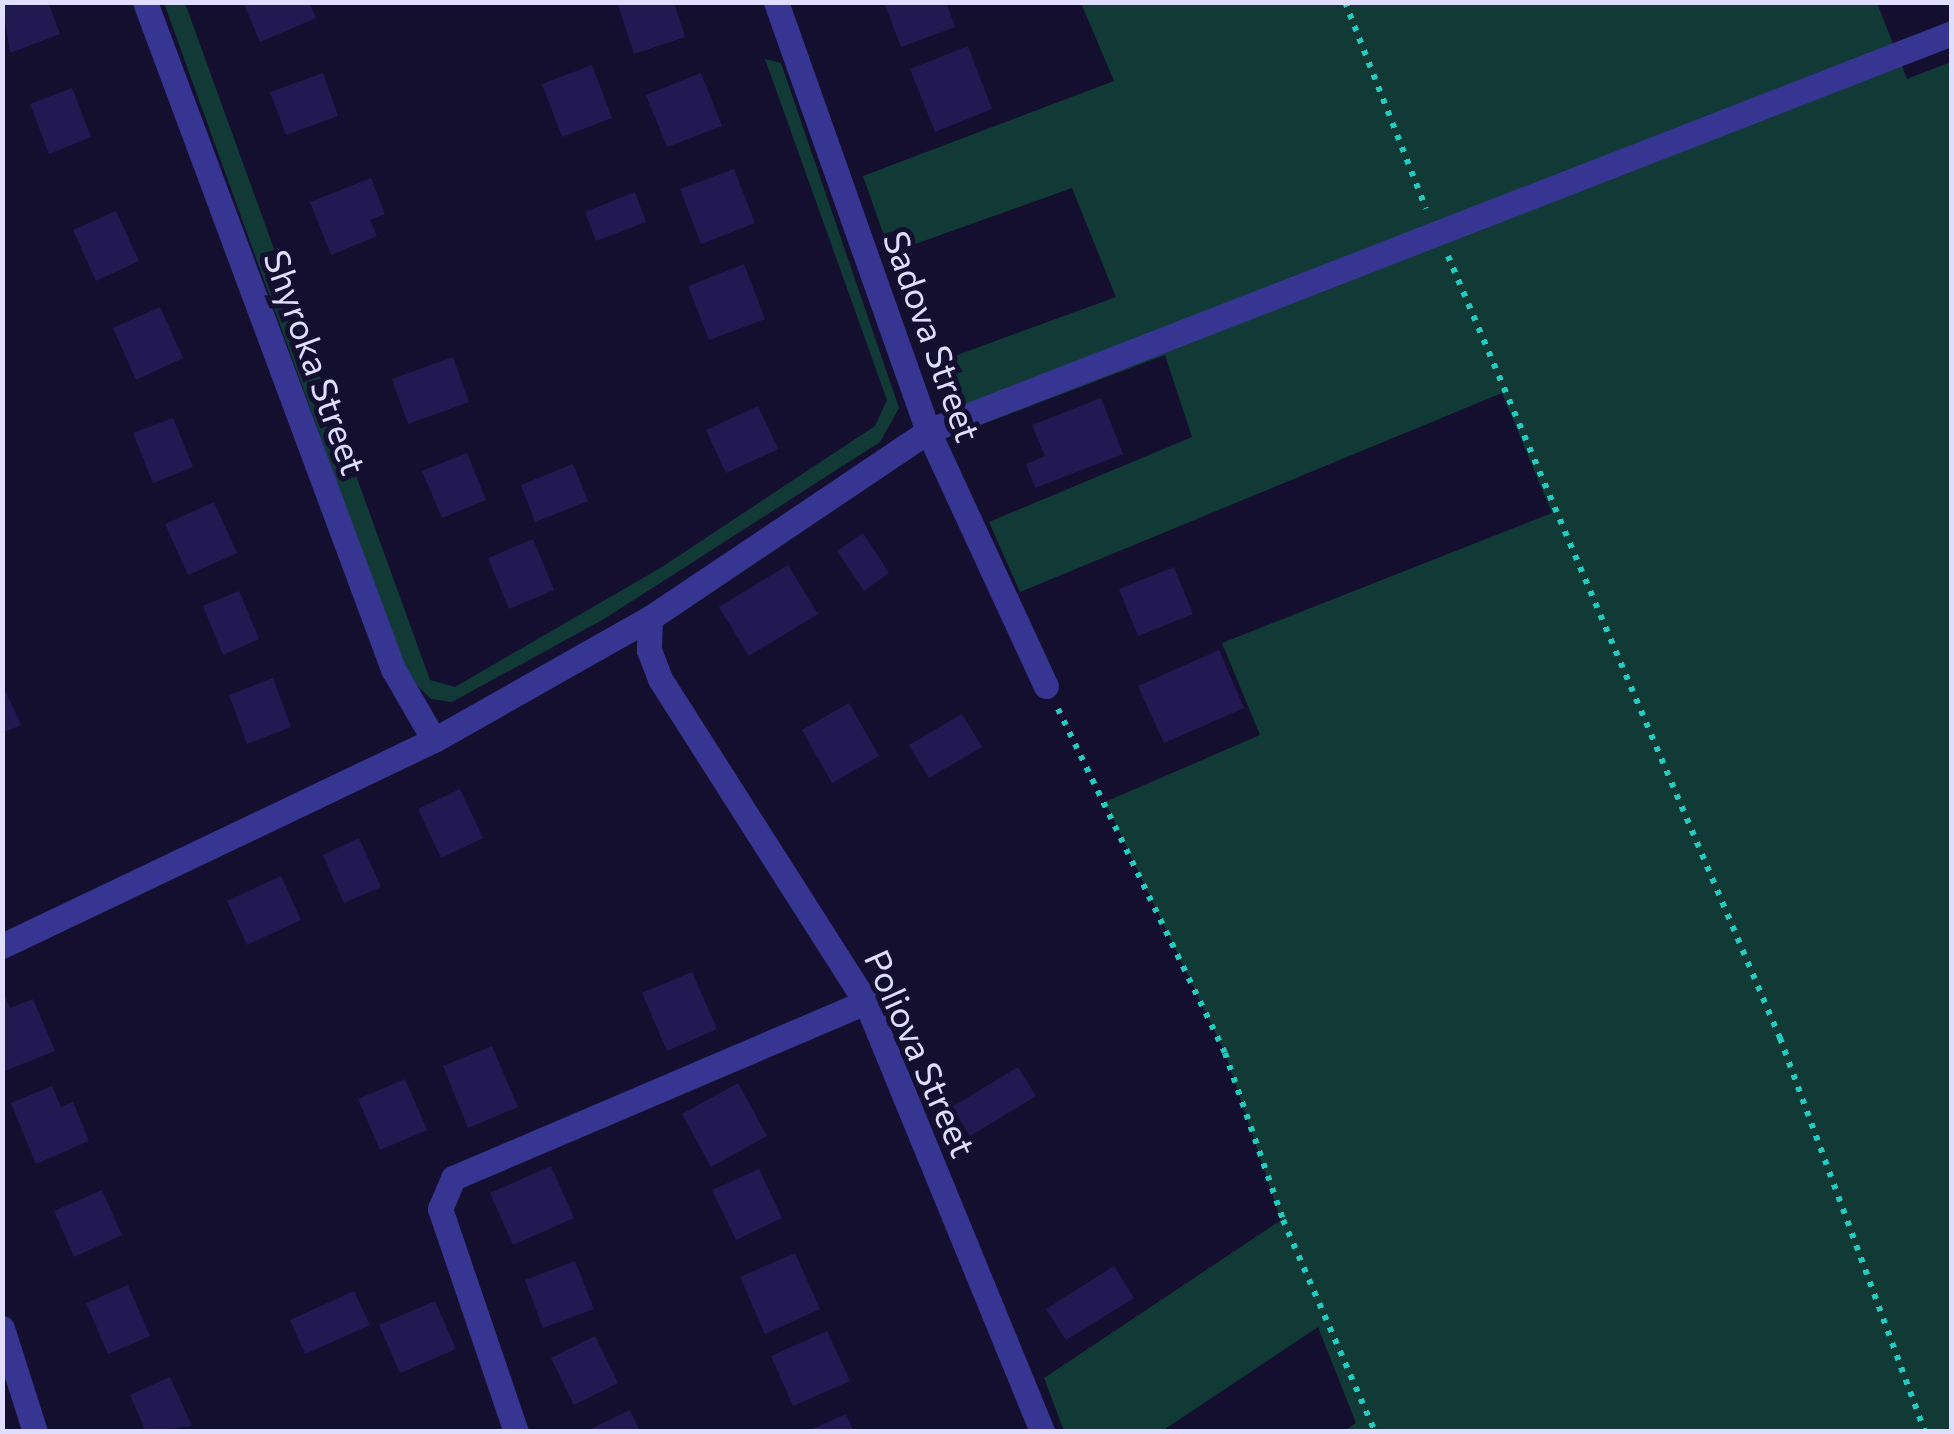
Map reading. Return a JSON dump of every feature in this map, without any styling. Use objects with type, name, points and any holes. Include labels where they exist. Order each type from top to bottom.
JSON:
[{"type":"street","name":"Shyroka Street","points":[[145,2],[392,669],[434,740]]},
{"type":"street","name":"Sadova Street","points":[[776,2],[928,430],[1046,686]]},
{"type":"street","points":[[2,946],[434,740],[650,618],[928,430],[1952,33]]},
{"type":"street","name":"Poliova Street","points":[[650,618],[649,650],[660,679],[866,1002],[1042,1432]]},
{"type":"street","points":[[516,1432],[440,1209],[453,1178],[866,1002]]},
{"type":"street","points":[[2,1328],[35,1432]]},
{"type":"path","points":[[1345,2],[1437,232],[1780,1038],[1925,1432]]},
{"type":"path","points":[[1046,686],[1225,1053],[1283,1220],[1375,1432]]},
{"type":"green space","points":[[164,3],[185,3],[430,680],[455,687],[662,567],[875,426],[887,400],[765,59],[781,63],[899,408],[880,442],[604,619],[452,702],[431,699],[406,674]]},
{"type":"green space","points":[[1081,3],[1877,3],[1907,79],[1951,62],[1951,1431],[1344,1431],[1356,1423],[1318,1327],[1162,1431],[1064,1431],[1044,1378],[1281,1220],[1225,1053],[1105,802],[1260,735],[1222,643],[1552,513],[1502,393],[1020,592],[989,522],[1192,437],[1165,355],[957,434],[930,365],[1116,297],[1072,188],[890,253],[863,176],[1114,81]]},
{"type":"building","points":[[2,2],[48,2],[60,34],[10,53]]},
{"type":"building","points":[[243,2],[309,2],[316,18],[260,42]]},
{"type":"building","points":[[617,2],[674,2],[685,37],[634,54]]},
{"type":"building","points":[[884,2],[946,2],[955,27],[901,47]]},
{"type":"building","points":[[968,46],[992,109],[935,132],[910,69]]},
{"type":"building","points":[[592,65],[612,118],[562,137],[542,84]]},
{"type":"building","points":[[323,73],[338,116],[286,135],[270,92]]},
{"type":"building","points":[[701,73],[722,126],[667,147],[646,95]]},
{"type":"building","points":[[72,88],[91,137],[49,154],[30,104]]},
{"type":"building","points":[[734,169],[755,223],[701,244],[680,189]]},
{"type":"building","points":[[371,178],[385,214],[370,220],[377,236],[331,255],[310,202]]},
{"type":"building","points":[[635,192],[646,222],[596,241],[585,212]]},
{"type":"building","points":[[116,211],[139,261],[96,281],[73,230]]},
{"type":"building","points":[[744,264],[765,319],[709,340],[688,286]]},
{"type":"building","points":[[160,307],[183,358],[136,380],[113,328]]},
{"type":"building","points":[[453,357],[469,402],[408,424],[392,379]]},
{"type":"building","points":[[1101,398],[1123,454],[1035,488],[1026,464],[1045,456],[1032,425]]},
{"type":"building","points":[[758,406],[778,449],[726,473],[706,430]]},
{"type":"building","points":[[173,418],[193,467],[153,483],[133,433]]},
{"type":"building","points":[[467,453],[486,500],[442,518],[422,471]]},
{"type":"building","points":[[573,464],[588,501],[535,522],[521,485]]},
{"type":"building","points":[[214,502],[237,553],[188,575],[165,524]]},
{"type":"building","points":[[863,533],[889,573],[864,591],[837,551]]},
{"type":"building","points":[[533,539],[554,590],[509,609],[488,558]]},
{"type":"building","points":[[788,565],[818,614],[749,656],[719,607]]},
{"type":"building","points":[[1174,567],[1193,614],[1138,636],[1119,589]]},
{"type":"building","points":[[239,591],[259,639],[223,655],[203,606]]},
{"type":"building","points":[[1219,650],[1244,708],[1164,743],[1138,686]]},
{"type":"building","points":[[273,678],[291,727],[247,744],[229,695]]},
{"type":"building","points":[[6,692],[21,725],[2,733],[2,694]]},
{"type":"building","points":[[849,703],[879,756],[832,783],[802,730]]},
{"type":"building","points":[[962,714],[982,747],[929,778],[909,745]]},
{"type":"building","points":[[460,789],[483,838],[441,858],[418,809]]},
{"type":"building","points":[[359,838],[381,887],[344,903],[323,855]]},
{"type":"building","points":[[281,876],[301,920],[247,945],[227,901]]},
{"type":"building","points":[[692,972],[717,1029],[667,1051],[642,993]]},
{"type":"building","points":[[2,989],[10,1008],[33,999],[55,1051],[2,1072]]},
{"type":"building","points":[[492,1046],[518,1107],[468,1128],[443,1066]]},
{"type":"building","points":[[1018,1067],[1036,1096],[970,1136],[952,1107]]},
{"type":"building","points":[[405,1079],[427,1130],[380,1150],[358,1099]]},
{"type":"building","points":[[738,1083],[767,1136],[711,1167],[682,1114]]},
{"type":"building","points":[[52,1086],[61,1107],[73,1102],[89,1141],[36,1164],[11,1103]]},
{"type":"building","points":[[551,1166],[574,1218],[513,1245],[490,1193]]},
{"type":"building","points":[[759,1169],[782,1218],[736,1240],[712,1190]]},
{"type":"building","points":[[102,1190],[122,1235],[74,1257],[54,1211]]},
{"type":"building","points":[[795,1253],[820,1309],[765,1334],[740,1277]]},
{"type":"building","points":[[575,1261],[594,1309],[543,1328],[525,1280]]},
{"type":"building","points":[[1114,1266],[1134,1298],[1066,1340],[1046,1309]]},
{"type":"building","points":[[128,1285],[150,1336],[108,1354],[86,1303]]},
{"type":"building","points":[[354,1291],[370,1325],[305,1354],[290,1320]]},
{"type":"building","points":[[435,1301],[456,1349],[400,1373],[379,1325]]},
{"type":"building","points":[[827,1331],[850,1381],[793,1406],[771,1356]]},
{"type":"building","points":[[595,1336],[618,1383],[574,1405],[551,1358]]},
{"type":"building","points":[[170,1377],[192,1426],[146,1432],[130,1395]]},
{"type":"building","points":[[630,1410],[640,1432],[584,1432]]},
{"type":"building","points":[[846,1414],[854,1432],[806,1432]]}]
